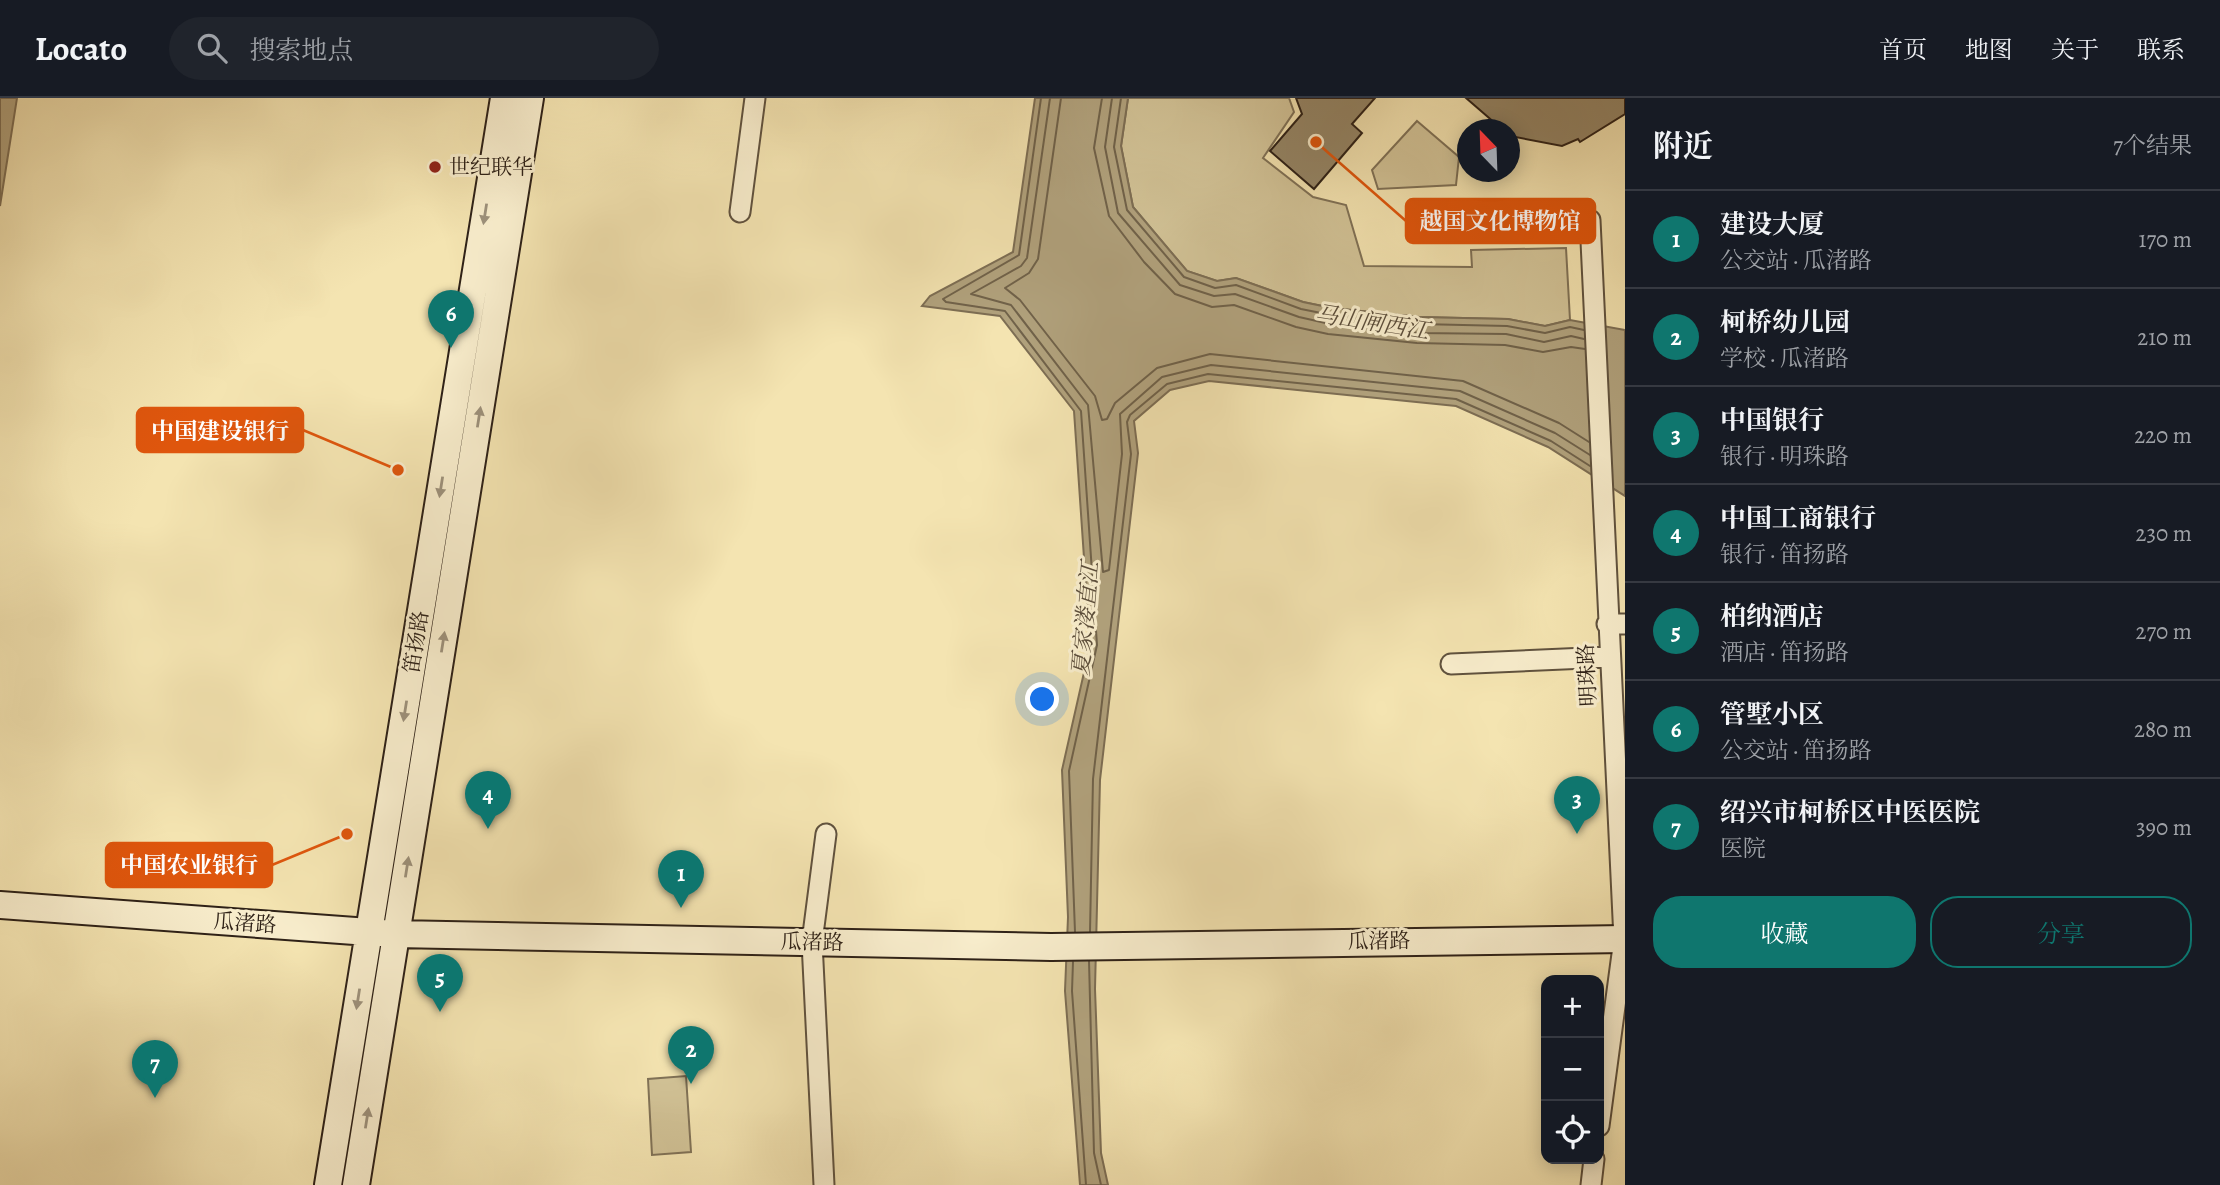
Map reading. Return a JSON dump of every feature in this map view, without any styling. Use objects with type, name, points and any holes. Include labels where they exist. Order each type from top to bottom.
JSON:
[{"type":"street","name":"笛扬路","points":[[328,1185],[504,98]]},
{"type":"street","name":"笛扬路","points":[[356,1185],[530,98]]},
{"type":"street","points":[[740,212],[755,98]]},
{"type":"street","name":"明珠路","points":[[1590,220],[1601,499],[1616,624],[1609,657],[1624,939],[1602,1101]]},
{"type":"street","points":[[1451,664],[1609,657]]},
{"type":"street","points":[[824,1185],[812,942],[825,834]]},
{"type":"street","name":"瓜渚路","points":[[0,905],[396,934],[1051,947],[1624,939]]},
{"type":"street","points":[[1591,1185],[1593,1164]]},
{"type":"shaded area","points":[[1128,98],[1289,98],[1294,112],[1263,158],[1313,197],[1346,205],[1364,266],[1472,267],[1471,250],[1566,248],[1570,320],[1545,326],[1508,319],[1419,317],[1332,308],[1303,302],[1236,278],[1217,281],[1187,271],[1133,207],[1121,146]]},
{"type":"shaded area","points":[[1417,121],[1457,155],[1456,185],[1378,189],[1372,170]]},
{"type":"shaded area","points":[[686,1076],[691,1152],[652,1155],[648,1079]]},
{"type":"water","points":[[0,98],[17,98],[0,206]]},
{"type":"water","name":"马山闸西江","points":[[1035,98],[1128,98],[1121,146],[1133,207],[1187,271],[1217,281],[1236,278],[1303,302],[1332,308],[1419,317],[1508,319],[1545,326],[1570,320],[1625,330],[1625,496],[1548,447],[1456,406],[1209,381],[1170,390],[1134,421],[1138,453],[1100,780],[1095,989],[1101,1153],[1108,1185],[1080,1185],[1065,991],[1068,917],[1062,770],[1090,646],[1074,411],[1000,316],[922,306],[930,296],[1013,252]]},
{"type":"building","points":[[1296,98],[1375,98],[1352,124],[1362,133],[1314,189],[1270,151],[1302,114]]},
{"type":"building","points":[[1466,98],[1625,98],[1625,114],[1580,142],[1578,139],[1562,146],[1520,138],[1520,119],[1490,119]]},
{"type":"place","name":"越国文化博物馆","points":[[1316,142]]},
{"type":"place","name":"世纪联华","points":[[435,167]]},
{"type":"place","name":"管墅小区","points":[[451,348]]},
{"type":"place","name":"中国建设银行","points":[[398,470]]},
{"type":"place","name":"中国工商银行","points":[[488,829]]},
{"type":"place","name":"中国农业银行","points":[[347,834]]},
{"type":"place","name":"中国银行","points":[[1577,834]]},
{"type":"place","name":"建设大厦","points":[[681,908]]},
{"type":"place","name":"柏纳酒店","points":[[440,1012]]},
{"type":"place","name":"柯桥幼儿园","points":[[691,1084]]},
{"type":"place","name":"绍兴市柯桥区中医医院","points":[[155,1098]]},
{"type":"water label","name":"夏家溇直江","points":[[1085,619]]}]
